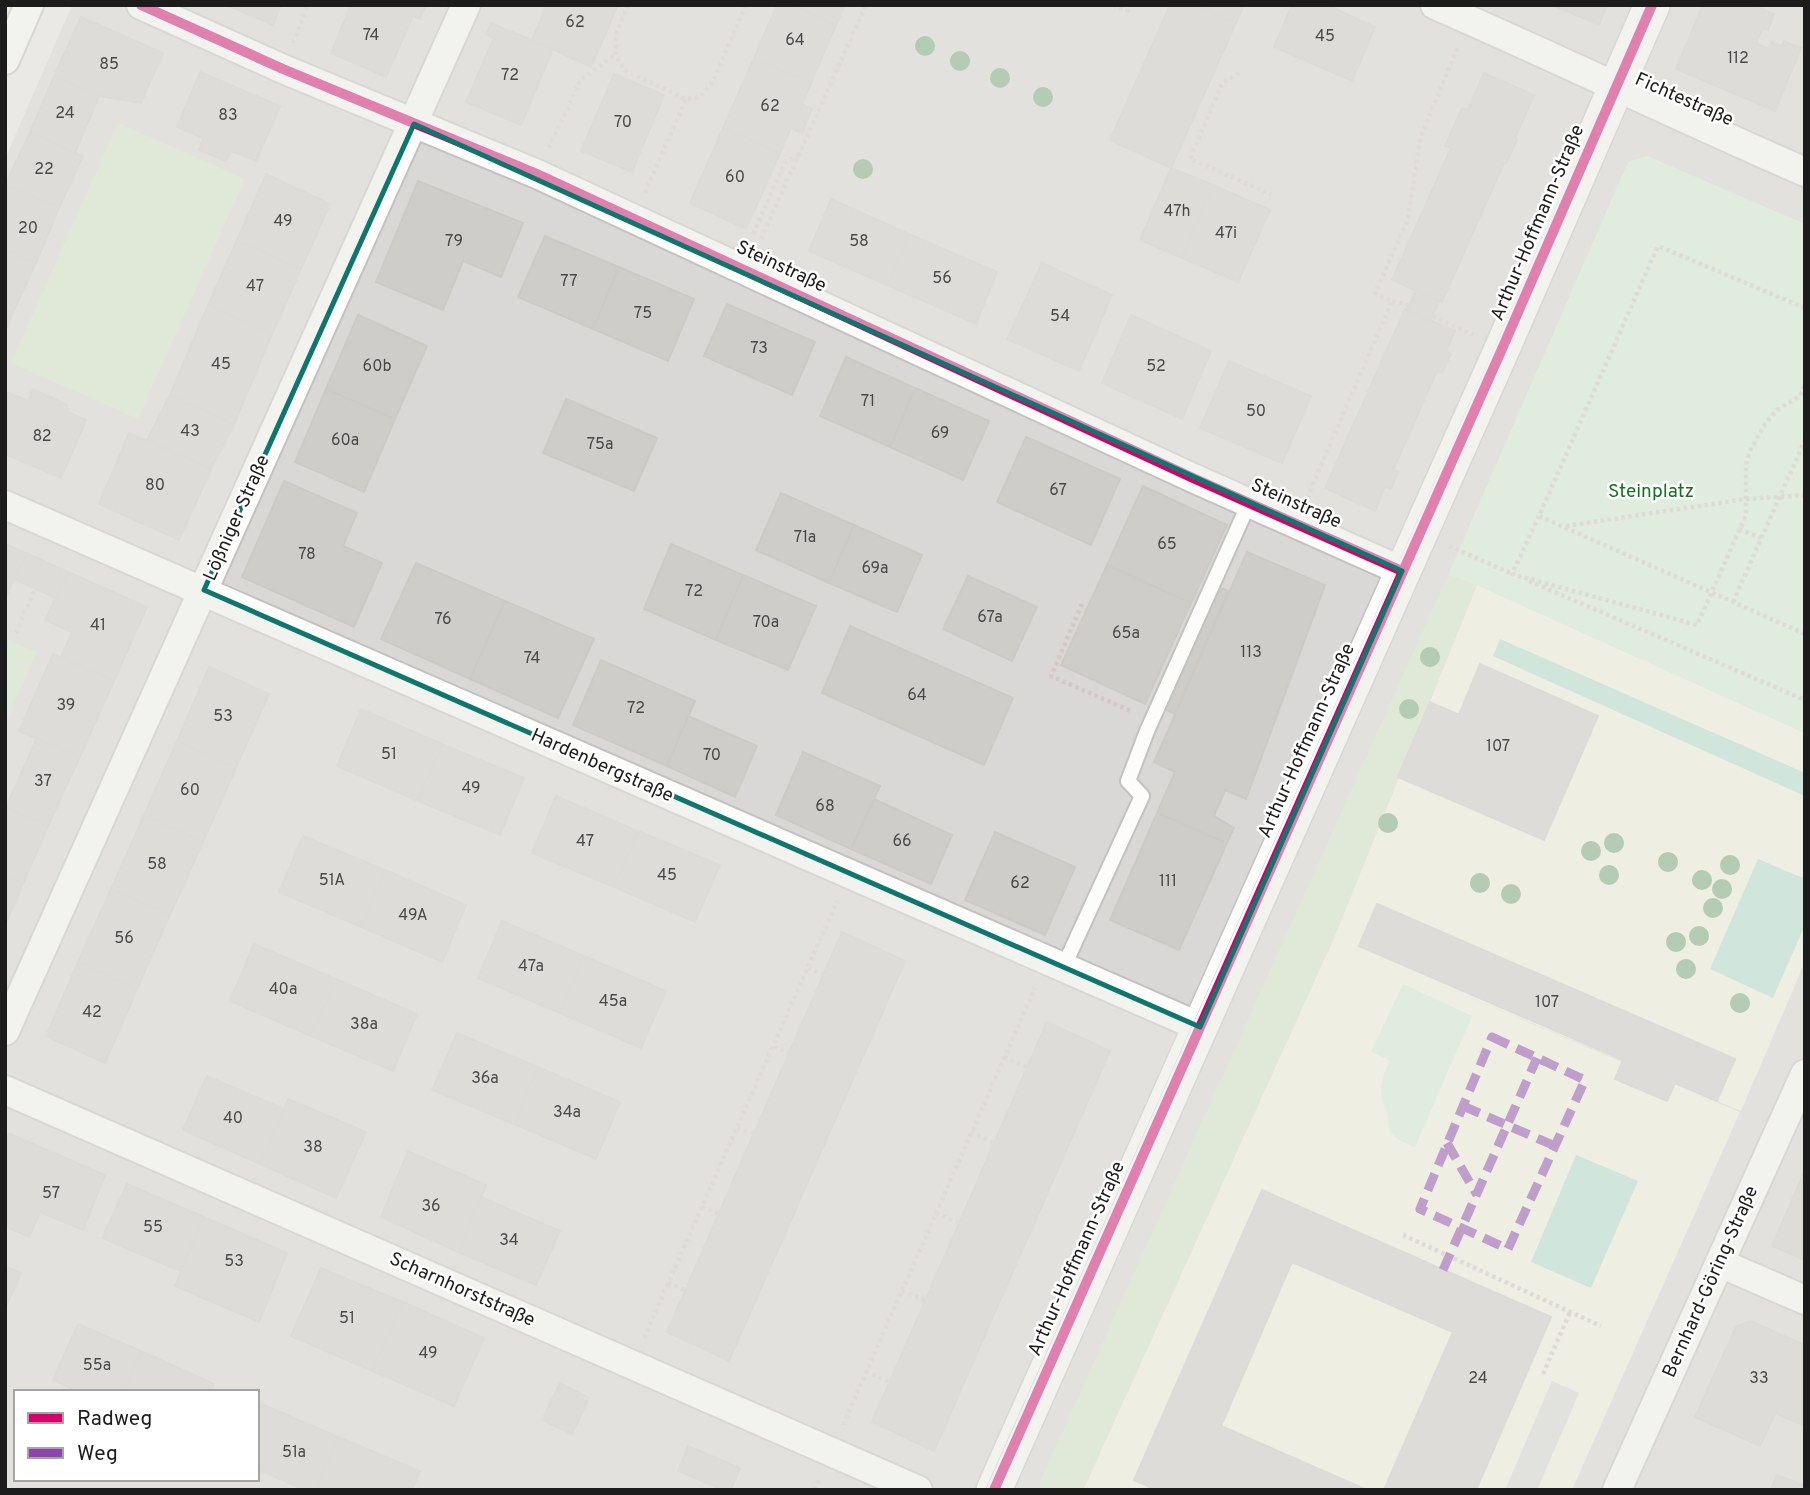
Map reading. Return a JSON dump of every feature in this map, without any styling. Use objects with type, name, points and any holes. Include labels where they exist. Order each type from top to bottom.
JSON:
[{"type":"street","points":[[5,60],[29,5]]},
{"type":"street","name":"Steinstraße","points":[[141,5],[283,69],[537,174],[1402,571]]},
{"type":"street","name":"Lößniger Straße","points":[[5,1031],[466,5]]},
{"type":"street","name":"Fichtestraße","points":[[1435,5],[1805,172]]},
{"type":"street","name":"Arthur-Hoffmann-Straße","points":[[993,1490],[1503,349],[1652,5]]},
{"type":"street","name":"Hardenbergstraße","points":[[5,505],[1200,1027]]},
{"type":"street","name":"Bernhard-Göring-Straße","points":[[1617,1490],[1805,1074]]},
{"type":"street","name":"Scharnhorststraße","points":[[5,1090],[918,1490]]},
{"type":"street","points":[[1720,1263],[1805,1300]]},
{"type":"lane","points":[[1055,965],[1142,796],[1128,781],[1152,720],[1249,503]]},
{"type":"path","points":[[299,28],[308,5]]},
{"type":"path","points":[[628,5],[617,32],[615,54],[625,71],[686,99],[700,97],[713,81],[746,5]]},
{"type":"path","points":[[761,239],[866,5]]},
{"type":"path","points":[[1113,5],[1127,11],[1129,5]]},
{"type":"path","points":[[1409,305],[1375,293],[1406,222],[1421,136],[1469,20]]},
{"type":"path","points":[[560,124],[580,81],[615,54]]},
{"type":"path","points":[[1239,73],[1222,83],[1190,159],[1271,194]]},
{"type":"path","points":[[633,219],[686,99]]},
{"type":"path","points":[[753,234],[785,162],[798,156]]},
{"type":"path","points":[[1512,574],[1658,246],[1805,309]]},
{"type":"path","points":[[1295,524],[1392,301]]},
{"type":"path","points":[[1433,316],[1503,349]]},
{"type":"path","points":[[1512,574],[1697,625],[1746,515],[1746,464],[1756,438],[1777,410],[1800,396],[1805,385]]},
{"type":"path","points":[[1733,602],[1805,440]]},
{"type":"path","points":[[1564,526],[1746,499],[1805,495]]},
{"type":"path","points":[[1539,516],[1805,634]]},
{"type":"path","points":[[1739,529],[1761,538]]},
{"type":"path","points":[[1419,533],[1805,700]]},
{"type":"path","points":[[16,633],[35,589]]},
{"type":"path","points":[[1082,604],[1051,676],[1152,720]]},
{"type":"path","points":[[632,1364],[849,874]]},
{"type":"path","points":[[831,1452],[1004,1057],[1055,965]]},
{"type":"path","points":[[808,968],[824,974]]},
{"type":"path","points":[[773,1047],[789,1053]]},
{"type":"path","points":[[1004,1057],[1027,1067]]},
{"type":"path","points":[[737,1128],[753,1134]]},
{"type":"path","points":[[971,1132],[994,1143]]},
{"type":"path","points":[[702,1207],[719,1213]]},
{"type":"path","points":[[936,1213],[959,1223]]},
{"type":"path","points":[[1403,1235],[1601,1326]]},
{"type":"path","points":[[668,1283],[685,1290]]},
{"type":"path","points":[[902,1291],[925,1300]]},
{"type":"path","points":[[1543,1374],[1570,1312]]},
{"type":"path","points":[[866,1371],[889,1381]]},
{"type":"highlighted area","points":[[414,124],[1402,571],[1200,1027],[204,590]]},
{"type":"shaded area","points":[[72,5],[1805,5],[1805,1490],[5,1490],[5,159]]},
{"type":"shaded area","points":[[1477,585],[1805,733],[1805,962],[1741,1111],[1441,985],[1740,1112],[1572,1490],[1083,1490],[1333,940]]},
{"type":"shaded area","points":[[1552,1381],[1579,1393],[1537,1490],[1505,1490]]},
{"type":"green space","points":[[118,123],[245,179],[138,419],[11,363]]},
{"type":"green space","name":"Steinplatz","points":[[1647,156],[1805,224],[1805,733],[1477,585],[1448,575],[1628,162]]},
{"type":"green space","points":[[1448,575],[1477,585],[1333,940],[1083,1490],[1042,1490],[1039,1484]]},
{"type":"green space","points":[[5,639],[37,652],[5,724]]},
{"type":"green space","points":[[1500,639],[1805,773],[1805,796],[1493,656]]},
{"type":"green space","points":[[1758,859],[1805,879],[1805,925],[1773,998],[1710,969]]},
{"type":"green space","points":[[1403,984],[1472,1016],[1415,1147],[1398,1139],[1389,1128],[1381,1092],[1382,1080],[1390,1060],[1371,1052]]},
{"type":"green space","points":[[1576,1155],[1638,1181],[1591,1288],[1531,1262]]},
{"type":"building","points":[[227,5],[281,5],[273,25]]},
{"type":"building","points":[[351,5],[426,5],[420,19],[413,16],[386,77],[331,53]]},
{"type":"building","points":[[547,5],[618,5],[591,67],[532,40]]},
{"type":"building","points":[[777,5],[793,5],[836,25],[811,83],[754,58]]},
{"type":"building","points":[[793,5],[845,5],[836,25]]},
{"type":"building","points":[[1170,5],[1196,5],[1236,23],[1171,168],[1110,140]]},
{"type":"building","points":[[1196,5],[1244,5],[1236,23]]},
{"type":"building","points":[[1292,5],[1327,5],[1375,27],[1352,81],[1274,47]]},
{"type":"building","points":[[1552,5],[1607,5],[1599,25]]},
{"type":"building","points":[[1703,5],[1753,5],[1774,14],[1768,30],[1763,28],[1756,43],[1768,49],[1771,42],[1782,46],[1784,41],[1801,48],[1775,111],[1676,69]]},
{"type":"building","points":[[81,17],[163,53],[141,103],[99,96],[54,76]]},
{"type":"building","points":[[491,23],[553,49],[521,125],[466,102],[494,38],[486,34]]},
{"type":"building","points":[[754,58],[811,83],[802,104],[812,109],[802,133],[791,128],[780,153],[723,128]]},
{"type":"building","points":[[200,72],[280,106],[256,161],[231,151],[226,161],[199,150],[203,138],[177,127]]},
{"type":"building","points":[[1484,73],[1534,95],[1515,138],[1517,140],[1506,164],[1504,163],[1442,302],[1392,280],[1451,148],[1445,146],[1462,108],[1468,110]]},
{"type":"building","points":[[614,74],[664,95],[632,172],[581,151]]},
{"type":"building","points":[[54,76],[99,96],[75,153],[30,132]]},
{"type":"building","points":[[723,128],[780,153],[746,229],[690,203]]},
{"type":"building","points":[[30,132],[83,156],[59,208],[5,185]]},
{"type":"building","points":[[1171,168],[1213,185],[1182,258],[1140,240]]},
{"type":"building","points":[[266,174],[330,204],[301,269],[237,240]]},
{"type":"building","points":[[418,181],[523,223],[501,277],[463,261],[443,310],[376,282]]},
{"type":"building","points":[[5,185],[59,208],[36,263],[5,250]]},
{"type":"building","points":[[1213,185],[1270,210],[1238,282],[1182,258]]},
{"type":"building","points":[[831,199],[909,234],[887,285],[809,251]]},
{"type":"building","points":[[909,234],[997,272],[976,324],[887,285]]},
{"type":"building","points":[[545,236],[619,267],[593,329],[518,297]]},
{"type":"building","points":[[237,240],[301,269],[272,334],[208,305]]},
{"type":"building","points":[[5,250],[36,263],[11,317],[5,315]]},
{"type":"building","points":[[1042,263],[1112,295],[1079,371],[1007,339]]},
{"type":"building","points":[[619,267],[694,299],[668,361],[593,329]]},
{"type":"building","points":[[1416,290],[1439,301],[1430,321],[1407,310]]},
{"type":"building","points":[[727,304],[815,342],[792,395],[704,356]]},
{"type":"building","points":[[208,305],[272,334],[234,424],[170,395]]},
{"type":"building","points":[[1405,309],[1455,331],[1446,351],[1451,354],[1442,373],[1437,371],[1393,470],[1398,472],[1391,489],[1385,487],[1375,511],[1325,488]]},
{"type":"building","points":[[5,315],[11,317],[5,332]]},
{"type":"building","points":[[358,315],[427,346],[395,419],[326,389]]},
{"type":"building","points":[[1131,315],[1211,351],[1182,419],[1102,383]]},
{"type":"building","points":[[846,357],[915,388],[890,447],[820,416]]},
{"type":"building","points":[[1229,361],[1311,396],[1282,463],[1200,428]]},
{"type":"building","points":[[915,388],[989,421],[963,480],[890,447]]},
{"type":"building","points":[[33,389],[67,405],[68,412],[86,420],[61,478],[5,454],[5,396],[7,392],[28,401]]},
{"type":"building","points":[[326,389],[395,419],[364,492],[295,462]]},
{"type":"building","points":[[170,395],[234,424],[211,469],[147,440]]},
{"type":"building","points":[[566,399],[657,438],[634,491],[543,453]]},
{"type":"building","points":[[129,433],[211,469],[179,540],[99,504]]},
{"type":"building","points":[[1026,437],[1120,479],[1091,545],[997,502]]},
{"type":"building","points":[[284,481],[357,513],[343,546],[382,563],[354,627],[242,577]]},
{"type":"building","points":[[1143,486],[1227,525],[1191,603],[1107,565]]},
{"type":"building","points":[[781,493],[854,525],[829,583],[756,550]]},
{"type":"building","points":[[854,525],[922,555],[897,612],[829,583]]},
{"type":"building","points":[[5,544],[26,553],[5,599]]},
{"type":"building","points":[[671,544],[743,575],[716,640],[644,609]]},
{"type":"building","points":[[1247,552],[1325,585],[1246,799],[1225,790],[1214,816],[1234,828],[1227,843],[1157,813],[1175,772],[1154,762]]},
{"type":"building","points":[[26,553],[68,572],[56,598],[14,579]]},
{"type":"building","points":[[416,563],[505,601],[470,679],[381,639]]},
{"type":"building","points":[[1107,565],[1191,603],[1145,704],[1061,665]]},
{"type":"building","points":[[68,572],[147,607],[114,681],[61,657],[72,632],[45,620]]},
{"type":"building","points":[[743,575],[816,606],[788,670],[716,640]]},
{"type":"building","points":[[968,576],[1037,607],[1012,661],[943,629]]},
{"type":"building","points":[[1217,586],[1228,591],[1175,714],[1164,709]]},
{"type":"building","points":[[505,601],[594,639],[558,718],[470,679]]},
{"type":"building","points":[[850,626],[1013,698],[984,765],[822,693]]},
{"type":"building","points":[[53,654],[114,681],[80,757],[19,731]]},
{"type":"building","points":[[601,660],[695,701],[667,766],[573,725]]},
{"type":"building","points":[[1480,664],[1598,716],[1544,840],[1398,777],[1430,702],[1459,715]]},
{"type":"building","points":[[209,667],[269,694],[236,768],[177,741]]},
{"type":"building","points":[[361,709],[442,744],[418,801],[337,766]]},
{"type":"building","points":[[688,716],[757,746],[735,797],[667,766]]},
{"type":"building","points":[[37,738],[80,757],[48,826],[6,807]]},
{"type":"building","points":[[177,741],[236,768],[203,842],[144,815]]},
{"type":"building","points":[[442,744],[524,778],[500,835],[418,801]]},
{"type":"building","points":[[803,752],[880,786],[851,849],[776,815]]},
{"type":"building","points":[[556,796],[638,831],[614,887],[532,853]]},
{"type":"building","points":[[874,799],[952,835],[931,884],[851,849]]},
{"type":"building","points":[[6,807],[48,826],[23,884],[5,876]]},
{"type":"building","points":[[1157,813],[1227,843],[1179,950],[1110,920]]},
{"type":"building","points":[[144,815],[203,842],[170,915],[111,889]]},
{"type":"building","points":[[638,831],[720,865],[695,922],[614,887]]},
{"type":"building","points":[[995,832],[1075,867],[1045,935],[965,900]]},
{"type":"building","points":[[303,836],[385,870],[361,927],[279,892]]},
{"type":"building","points":[[385,870],[466,905],[442,962],[361,927]]},
{"type":"building","points":[[5,876],[23,884],[5,925]]},
{"type":"building","points":[[111,889],[170,915],[137,989],[78,962]]},
{"type":"building","points":[[1377,904],[1735,1059],[1717,1101],[1675,1083],[1667,1101],[1615,1079],[1623,1060],[1359,946]]},
{"type":"building","points":[[502,921],[584,956],[560,1013],[478,978]]},
{"type":"building","points":[[842,932],[905,961],[729,1361],[667,1332]]},
{"type":"building","points":[[254,944],[336,979],[311,1036],[230,1001]]},
{"type":"building","points":[[584,956],[666,991],[641,1048],[560,1013]]},
{"type":"building","points":[[78,962],[137,989],[105,1063],[46,1036]]},
{"type":"building","points":[[336,979],[417,1014],[393,1071],[311,1036]]},
{"type":"building","points":[[1047,1022],[1110,1051],[934,1451],[872,1422]]},
{"type":"building","points":[[457,1033],[538,1067],[514,1124],[432,1090]]},
{"type":"building","points":[[538,1067],[620,1102],[596,1159],[514,1124]]},
{"type":"building","points":[[207,1076],[284,1109],[260,1164],[183,1130]]},
{"type":"building","points":[[288,1099],[366,1132],[336,1198],[260,1164]]},
{"type":"building","points":[[10,1134],[105,1175],[83,1230],[40,1212],[29,1237],[5,1226],[5,1136]]},
{"type":"building","points":[[408,1151],[486,1185],[458,1252],[381,1217]]},
{"type":"building","points":[[1805,1170],[1805,1260],[1772,1246]]},
{"type":"building","points":[[127,1184],[204,1217],[180,1271],[102,1238]]},
{"type":"building","points":[[1262,1190],[1551,1317],[1476,1490],[1384,1490],[1453,1332],[1292,1262],[1221,1426],[1367,1490],[1156,1490],[1134,1480]]},
{"type":"building","points":[[481,1197],[560,1231],[536,1285],[458,1252]]},
{"type":"building","points":[[204,1217],[287,1253],[259,1322],[175,1286]]},
{"type":"building","points":[[5,1266],[21,1273],[5,1309]]},
{"type":"building","points":[[321,1268],[403,1302],[372,1371],[291,1336]]},
{"type":"building","points":[[403,1302],[484,1338],[454,1406],[372,1371]]},
{"type":"building","points":[[1750,1321],[1805,1345],[1805,1426],[1775,1413],[1760,1446],[1695,1417],[1736,1327]]},
{"type":"building","points":[[78,1324],[141,1351],[124,1390],[75,1390],[53,1380]]},
{"type":"building","points":[[141,1351],[214,1384],[211,1390],[124,1390]]},
{"type":"building","points":[[560,1383],[589,1398],[572,1434],[542,1420]]},
{"type":"building","points":[[259,1403],[338,1437],[316,1490],[305,1490],[259,1470]]},
{"type":"building","points":[[338,1437],[420,1471],[412,1490],[316,1490]]},
{"type":"building","points":[[688,1446],[740,1468],[731,1490],[723,1490],[678,1471]]},
{"type":"building","points":[[1777,1475],[1803,1485],[1801,1490],[1771,1490]]},
{"type":"tram line","points":[[986,1490],[1496,346],[1645,5]]},
{"type":"tram line","points":[[999,1490],[1409,574],[1658,5]]},
{"type":"marked path","points":[[1492,1037],[1585,1080],[1508,1249],[1420,1209],[1492,1037]]},
{"type":"marked path","points":[[1443,1270],[1537,1058]]},
{"type":"marked path","points":[[1463,1106],[1555,1146]]},
{"type":"marked path","points":[[1447,1143],[1477,1195]]},
{"type":"cycle path","points":[[141,5],[283,69],[537,174],[1193,478],[1402,571]]},
{"type":"cycle path","points":[[994,1490],[1502,349],[1652,5]]}]
